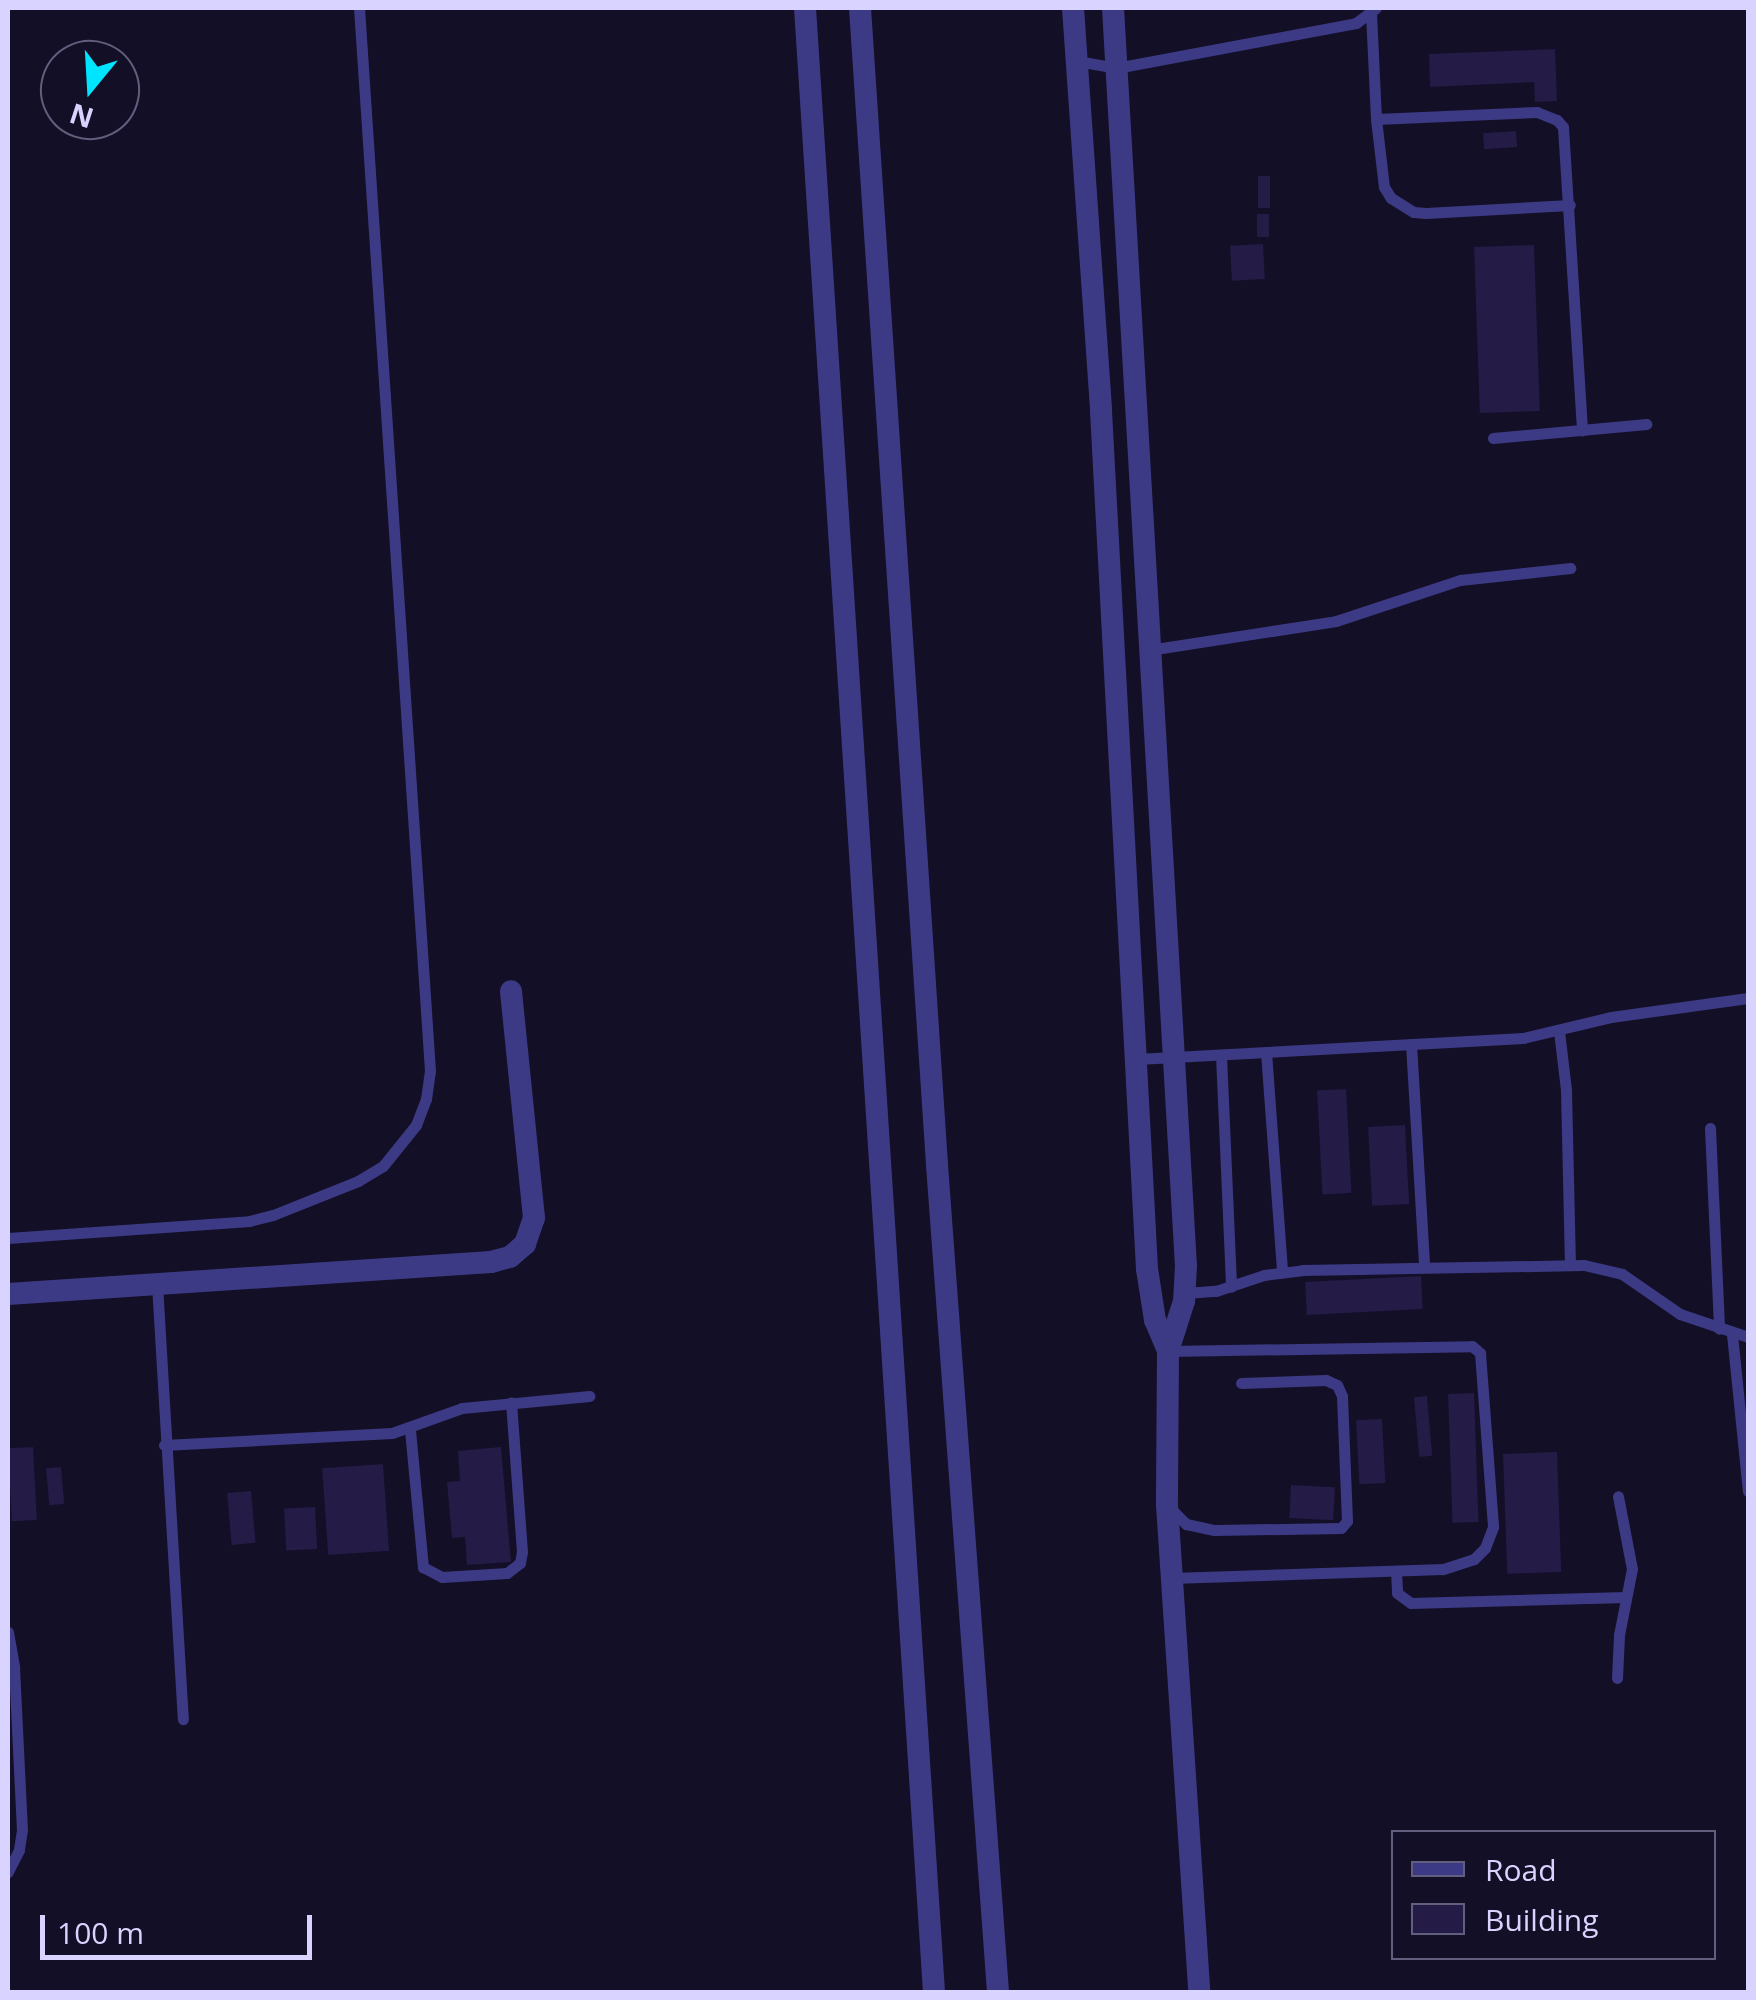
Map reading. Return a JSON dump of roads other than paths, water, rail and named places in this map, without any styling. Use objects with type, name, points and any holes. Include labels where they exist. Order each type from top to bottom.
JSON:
[{"type":"street","points":[[805,8],[934,1992]]},
{"type":"street","points":[[860,8],[936,1146],[998,1992]]},
{"type":"street","points":[[1073,8],[1101,412],[1148,1286],[1168,1351]]},
{"type":"street","points":[[1113,8],[1185,1292],[1168,1351],[1167,1505],[1199,1992]]},
{"type":"street","points":[[8,1294],[491,1262],[518,1251],[530,1236],[534,1218],[511,991]]},
{"type":"lane","points":[[8,1238],[249,1222],[272,1216],[358,1181],[383,1166],[416,1126],[426,1099],[430,1071],[359,8]]},
{"type":"lane","points":[[1076,61],[1116,68],[1356,23],[1373,10]]},
{"type":"lane","points":[[1373,10],[1376,119],[1384,186],[1401,206],[1426,213],[1570,205]]},
{"type":"lane","points":[[1376,119],[1548,114],[1564,127],[1582,430]]},
{"type":"lane","points":[[1494,438],[1646,424]]},
{"type":"lane","points":[[1148,650],[1346,619],[1460,580],[1570,568]]},
{"type":"lane","points":[[1137,1060],[1523,1038],[1610,1018],[1748,998]]},
{"type":"lane","points":[[1559,1031],[1567,1111],[1570,1264]]},
{"type":"lane","points":[[1411,1044],[1424,1265]]},
{"type":"lane","points":[[1266,1052],[1282,1272]]},
{"type":"lane","points":[[1221,1054],[1231,1287]]},
{"type":"lane","points":[[1710,1128],[1726,1332],[1748,1491]]},
{"type":"lane","points":[[1185,1292],[1231,1287],[1282,1272],[1424,1265],[1570,1264],[1622,1274],[1669,1308],[1748,1337]]},
{"type":"lane","points":[[157,1284],[183,1718]]},
{"type":"lane","points":[[1168,1351],[1462,1345],[1477,1348],[1491,1536],[1474,1558],[1460,1565],[1171,1578]]},
{"type":"lane","points":[[1167,1505],[1186,1524],[1214,1530],[1341,1528],[1348,1521],[1342,1396],[1336,1386],[1326,1380],[1241,1383]]},
{"type":"lane","points":[[164,1445],[410,1430],[462,1408],[589,1396]]},
{"type":"lane","points":[[410,1430],[423,1567],[442,1577],[507,1573],[520,1563],[522,1552],[511,1402]]},
{"type":"lane","points":[[1617,1678],[1632,1559],[1618,1496]]},
{"type":"lane","points":[[1396,1570],[1396,1593],[1411,1603],[1626,1596]]},
{"type":"lane","points":[[8,1632],[14,1667],[22,1830],[19,1850],[8,1872]]}]
